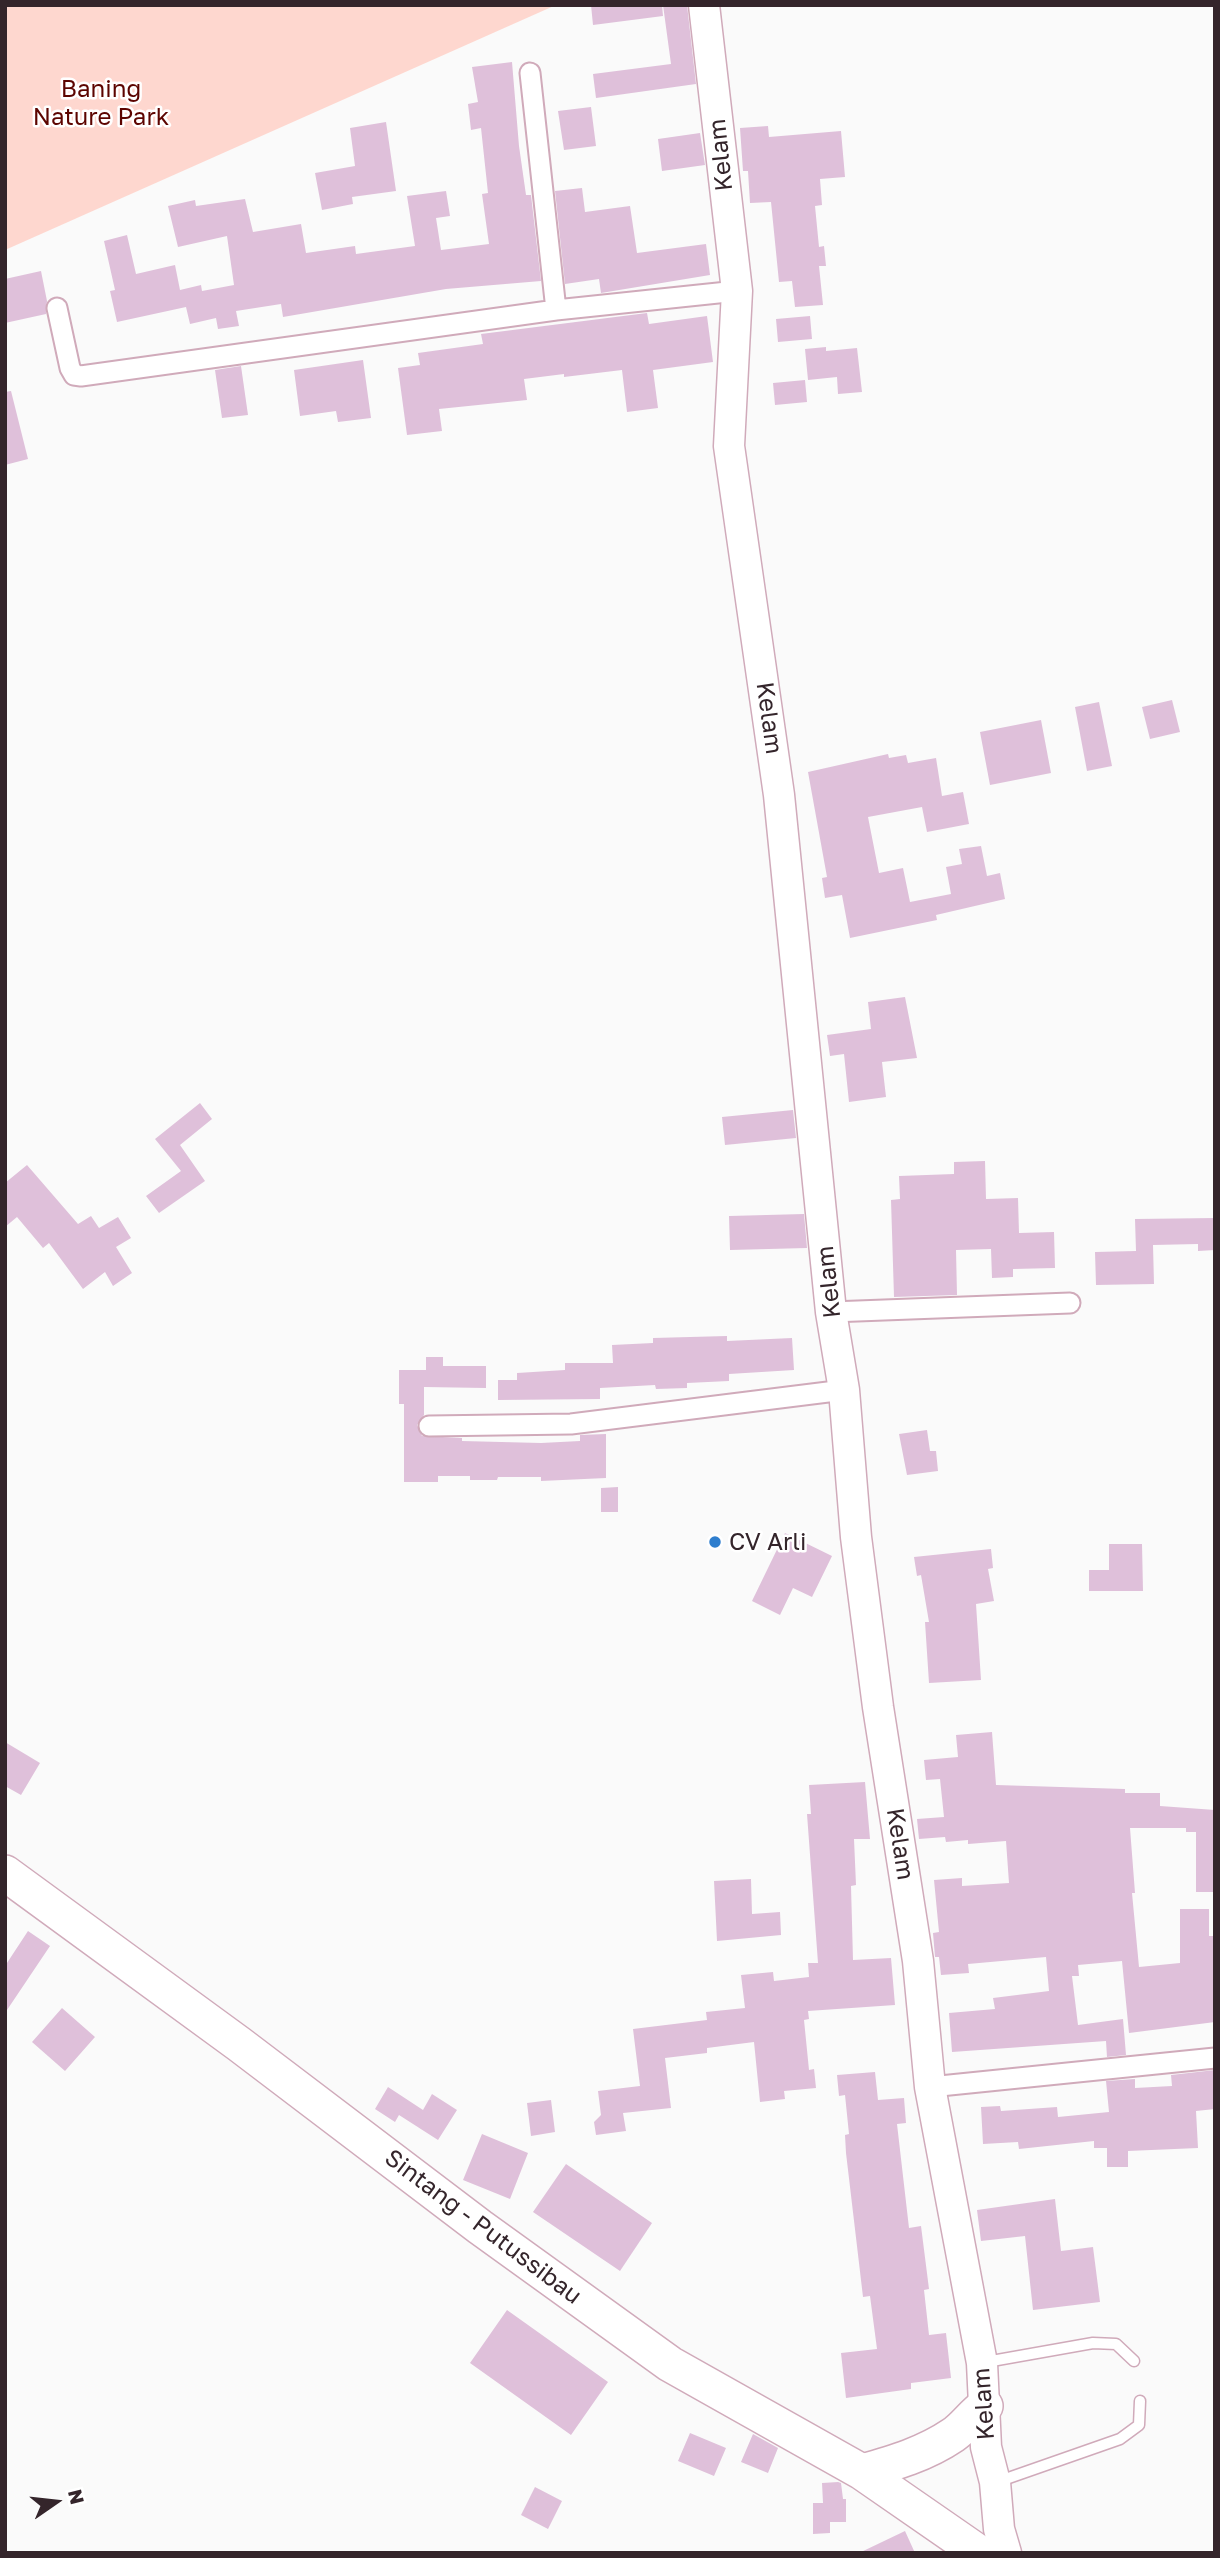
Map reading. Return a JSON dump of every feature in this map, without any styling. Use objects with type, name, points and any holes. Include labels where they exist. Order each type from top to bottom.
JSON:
[{"type":"highway","name":"Sintang - Putussibau","points":[[5,1873],[659,2357],[862,2472],[979,2553]]},
{"type":"highway","points":[[862,2472],[895,2463],[939,2443],[956,2433],[985,2406]]},
{"type":"main road","name":"Kelam","points":[[704,5],[737,291],[729,446],[779,796],[831,1312],[844,1390],[856,1536],[878,1707],[918,1961],[930,2087],[982,2363],[986,2447],[995,2482],[999,2529],[1006,2553]]},
{"type":"street","points":[[530,72],[555,310]]},
{"type":"street","points":[[57,308],[70,368],[74,375],[81,376],[555,310],[737,291]]},
{"type":"street","points":[[831,1312],[1070,1303]]},
{"type":"street","points":[[429,1426],[571,1424],[844,1390]]},
{"type":"street","points":[[930,2087],[1215,2058]]},
{"type":"lane","points":[[982,2363],[1093,2343],[1116,2344],[1134,2361]]},
{"type":"lane","points":[[995,2482],[1120,2439],[1139,2425],[1140,2401]]},
{"type":"green space","name":"Baning Nature Park","points":[[5,5],[556,5],[5,250]]},
{"type":"building","points":[[591,5],[662,5],[663,16],[593,25]]},
{"type":"building","points":[[663,5],[687,5],[696,84],[596,98],[593,74],[671,64]]},
{"type":"building","points":[[512,62],[519,146],[526,195],[531,195],[541,281],[446,289],[283,317],[281,304],[236,311],[239,326],[218,329],[216,318],[190,324],[186,307],[117,322],[110,291],[115,290],[104,241],[127,235],[136,274],[175,265],[180,290],[201,285],[202,291],[234,285],[227,236],[178,247],[168,206],[195,200],[196,206],[245,199],[253,232],[301,224],[306,253],[355,246],[356,254],[415,246],[407,196],[446,191],[450,216],[436,218],[441,250],[489,244],[482,194],[488,193],[481,128],[471,130],[468,104],[478,102],[472,67]]},
{"type":"building","points":[[591,107],[596,146],[564,150],[558,111]]},
{"type":"building","points":[[386,122],[396,191],[352,197],[353,204],[322,210],[315,173],[355,166],[350,128]]},
{"type":"building","points":[[768,126],[769,137],[841,131],[845,177],[820,179],[822,205],[815,206],[819,247],[824,246],[826,266],[819,266],[823,305],[795,307],[792,281],[779,282],[771,202],[750,203],[748,171],[743,171],[740,128]]},
{"type":"building","points":[[700,133],[705,165],[662,171],[658,139]]},
{"type":"building","points":[[582,188],[585,212],[630,206],[637,253],[706,244],[710,275],[601,293],[599,279],[565,284],[555,191]]},
{"type":"building","points":[[41,271],[47,301],[46,314],[5,323],[5,279]]},
{"type":"building","points":[[647,313],[649,324],[707,316],[713,362],[653,370],[658,408],[627,412],[622,370],[564,377],[564,374],[524,379],[527,400],[439,409],[442,431],[407,435],[398,368],[420,365],[418,353],[483,344],[481,334]]},
{"type":"building","points":[[810,316],[812,339],[778,342],[776,319]]},
{"type":"building","points":[[826,347],[826,351],[857,348],[862,392],[838,394],[837,377],[808,380],[805,349]]},
{"type":"building","points":[[363,360],[371,418],[338,422],[336,411],[300,416],[294,370]]},
{"type":"building","points":[[241,366],[248,415],[222,418],[215,370]]},
{"type":"building","points":[[805,380],[807,402],[775,405],[773,383]]},
{"type":"building","points":[[11,391],[28,459],[5,465],[5,392]]},
{"type":"building","points":[[1172,700],[1180,732],[1150,739],[1142,707]]},
{"type":"building","points":[[1099,702],[1112,766],[1087,771],[1075,707]]},
{"type":"building","points":[[1041,720],[1051,773],[990,785],[980,732]]},
{"type":"building","points":[[888,754],[889,758],[906,755],[908,763],[936,758],[942,796],[963,792],[969,824],[927,832],[922,807],[868,817],[879,873],[903,868],[910,902],[951,894],[946,867],[962,864],[959,849],[981,846],[987,876],[1000,873],[1005,899],[936,915],[937,920],[850,938],[842,895],[825,898],[822,878],[827,877],[808,772]]},
{"type":"building","points":[[905,997],[917,1058],[882,1062],[886,1097],[849,1102],[844,1054],[830,1056],[827,1035],[871,1029],[868,1002]]},
{"type":"building","points":[[200,1103],[212,1119],[180,1145],[205,1181],[159,1213],[146,1196],[181,1171],[155,1139]]},
{"type":"building","points":[[793,1110],[796,1138],[725,1145],[722,1117]]},
{"type":"building","points":[[985,1161],[986,1199],[1018,1198],[1019,1233],[1054,1232],[1055,1268],[1013,1269],[1013,1277],[992,1278],[991,1249],[956,1250],[957,1295],[894,1297],[891,1200],[900,1199],[899,1176],[954,1174],[954,1162]]},
{"type":"building","points":[[27,1165],[78,1224],[91,1216],[99,1228],[118,1217],[131,1238],[116,1247],[132,1273],[113,1286],[105,1272],[83,1289],[49,1243],[43,1248],[17,1217],[5,1227],[5,1183]]},
{"type":"building","points":[[804,1214],[807,1248],[730,1250],[729,1216]]},
{"type":"building","points":[[1215,1218],[1215,1250],[1198,1251],[1198,1244],[1153,1245],[1154,1284],[1096,1285],[1095,1252],[1136,1251],[1135,1219]]},
{"type":"building","points":[[727,1336],[727,1341],[792,1338],[794,1370],[729,1374],[729,1381],[687,1383],[687,1388],[656,1389],[655,1385],[600,1388],[600,1399],[498,1400],[498,1380],[517,1380],[517,1373],[565,1370],[565,1363],[613,1363],[612,1345],[653,1343],[653,1338]]},
{"type":"building","points":[[426,1357],[443,1357],[443,1366],[486,1366],[486,1388],[424,1387],[424,1415],[417,1425],[422,1436],[462,1438],[462,1441],[541,1443],[580,1441],[580,1435],[606,1434],[606,1478],[541,1481],[541,1477],[470,1480],[470,1476],[438,1476],[438,1482],[404,1482],[404,1404],[399,1404],[399,1370],[426,1370]]},
{"type":"building","points":[[927,1430],[930,1451],[936,1451],[938,1471],[907,1475],[899,1434]]},
{"type":"building","points":[[618,1487],[618,1512],[601,1512],[601,1488]]},
{"type":"building","points":[[785,1533],[832,1556],[812,1597],[793,1588],[780,1615],[752,1601]]},
{"type":"building","points":[[1109,1544],[1142,1544],[1143,1591],[1089,1591],[1089,1570],[1109,1570]]},
{"type":"building","points":[[991,1549],[993,1568],[988,1569],[994,1601],[976,1604],[981,1680],[929,1683],[925,1622],[929,1622],[921,1575],[917,1576],[914,1557]]},
{"type":"building","points":[[992,1732],[996,1785],[1125,1789],[1125,1793],[1160,1793],[1160,1806],[1215,1810],[1215,1892],[1196,1892],[1196,1832],[1186,1832],[1186,1828],[1130,1828],[1135,1893],[1132,1893],[1139,1967],[1180,1963],[1180,1909],[1209,1909],[1209,1936],[1215,1936],[1215,2022],[1129,2033],[1122,1961],[1078,1965],[1079,1976],[1072,1976],[1078,2025],[1123,2019],[1126,2055],[1107,2057],[1106,2041],[952,2052],[949,2013],[995,2009],[993,1998],[1049,1991],[1046,1957],[968,1964],[969,1973],[941,1975],[939,1957],[935,1957],[933,1933],[939,1932],[934,1880],[962,1878],[962,1886],[1009,1883],[1006,1841],[968,1844],[968,1840],[946,1842],[945,1837],[919,1839],[917,1819],[944,1817],[940,1779],[926,1780],[924,1760],[958,1757],[956,1735]]},
{"type":"building","points":[[5,1742],[40,1763],[21,1795],[5,1786]]},
{"type":"building","points":[[865,1782],[870,1839],[854,1839],[856,1885],[851,1886],[853,1960],[891,1958],[895,2005],[808,2011],[809,2019],[804,2020],[809,2070],[814,2069],[816,2088],[784,2091],[785,2099],[760,2102],[754,2042],[707,2048],[707,2053],[665,2058],[671,2108],[623,2113],[626,2131],[596,2135],[594,2122],[601,2115],[598,2091],[640,2086],[633,2029],[707,2020],[706,2012],[745,2008],[741,1975],[773,1972],[774,1981],[809,1977],[808,1963],[818,1963],[807,1814],[811,1814],[809,1785]]},
{"type":"building","points":[[751,1879],[752,1914],[780,1912],[781,1935],[717,1941],[714,1881]]},
{"type":"building","points":[[28,1931],[50,1946],[5,2013],[5,1966]]},
{"type":"building","points":[[62,2008],[95,2037],[65,2071],[32,2042]]},
{"type":"building","points":[[1215,2070],[1215,2109],[1196,2111],[1198,2148],[1128,2151],[1128,2167],[1107,2167],[1107,2148],[1094,2148],[1094,2141],[1019,2149],[1018,2142],[983,2144],[981,2107],[1000,2106],[1001,2111],[1057,2107],[1058,2117],[1109,2112],[1106,2081],[1135,2079],[1135,2088],[1172,2086],[1171,2075]]},
{"type":"building","points":[[875,2072],[878,2100],[904,2098],[906,2123],[897,2124],[909,2228],[921,2226],[929,2289],[924,2290],[929,2335],[946,2333],[951,2378],[911,2383],[911,2389],[846,2398],[841,2353],[877,2349],[870,2296],[863,2297],[846,2153],[845,2135],[849,2134],[845,2095],[839,2096],[837,2075]]},
{"type":"building","points":[[388,2087],[423,2110],[432,2094],[457,2110],[438,2140],[399,2115],[395,2122],[375,2109]]},
{"type":"building","points":[[551,2100],[555,2132],[531,2136],[527,2103]]},
{"type":"building","points":[[482,2134],[528,2153],[510,2199],[463,2180]]},
{"type":"building","points":[[566,2164],[652,2223],[620,2271],[533,2212]]},
{"type":"building","points":[[1055,2199],[1061,2251],[1093,2247],[1100,2302],[1033,2310],[1025,2236],[981,2241],[977,2210]]},
{"type":"building","points":[[507,2310],[608,2382],[571,2435],[470,2363]]},
{"type":"building","points":[[690,2433],[726,2448],[714,2476],[678,2461]]},
{"type":"building","points":[[753,2434],[778,2448],[768,2473],[741,2462]]},
{"type":"building","points":[[822,2483],[841,2483],[843,2499],[846,2499],[846,2522],[830,2522],[830,2533],[813,2534],[813,2503],[823,2503]]},
{"type":"building","points":[[535,2487],[562,2501],[548,2529],[521,2515]]},
{"type":"building","points":[[905,2531],[915,2553],[859,2553]]},
{"type":"place","name":"CV Arli","points":[[715,1542]]}]
